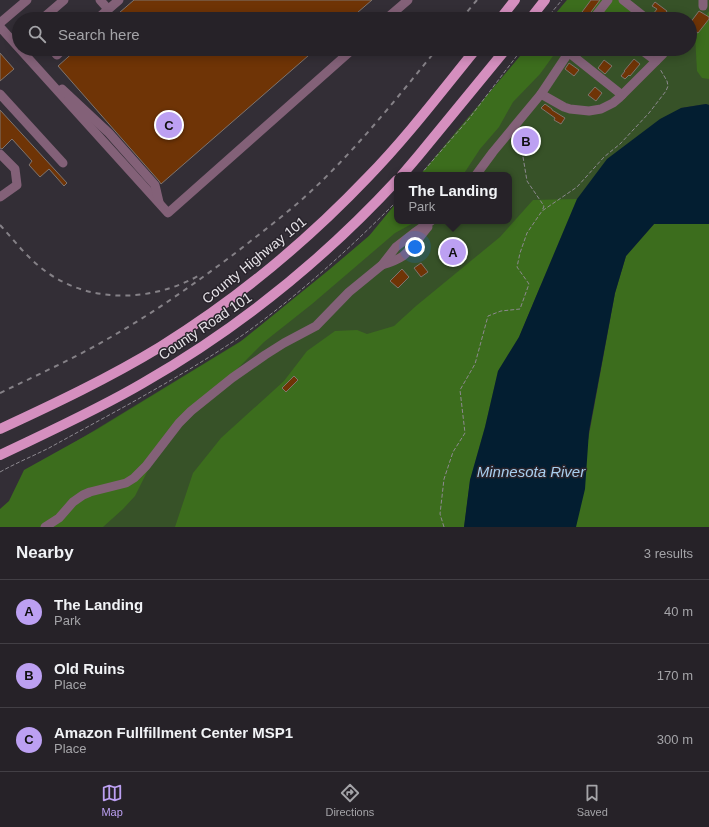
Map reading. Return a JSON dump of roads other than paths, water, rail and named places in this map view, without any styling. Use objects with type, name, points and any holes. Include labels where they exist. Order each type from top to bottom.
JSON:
[{"type":"main road","points":[[506,12],[515,0]]},
{"type":"main road","points":[[536,12],[545,0]]},
{"type":"main road","name":"County Highway 101","points":[[0,429],[94,384],[143,357],[207,316],[262,274],[316,228],[368,177],[405,137],[470,56]]},
{"type":"main road","points":[[405,172],[500,56]]},
{"type":"main road","name":"County Road 101","points":[[0,455],[101,406],[142,384],[224,333],[278,292],[316,259],[363,216],[394,183]]},
{"type":"lane","points":[[12,12],[26,0]]},
{"type":"lane","points":[[50,12],[64,0]]},
{"type":"lane","points":[[100,0],[108,9]]},
{"type":"lane","points":[[105,12],[119,0]]},
{"type":"lane","points":[[394,12],[408,0]]},
{"type":"lane","points":[[601,12],[608,0]]},
{"type":"lane","points":[[623,0],[638,12]]},
{"type":"lane","points":[[0,23],[12,12]]},
{"type":"lane","points":[[0,28],[12,41]]},
{"type":"lane","points":[[25,56],[168,213],[344,56]]},
{"type":"lane","points":[[478,172],[541,94],[567,56]]},
{"type":"lane","points":[[576,56],[622,95]]},
{"type":"lane","points":[[649,56],[656,62]]},
{"type":"lane","points":[[541,94],[570,109],[589,111],[601,109],[613,103],[661,56]]},
{"type":"lane","points":[[0,94],[63,163]]},
{"type":"lane","points":[[0,154],[15,169],[17,185],[0,197]]},
{"type":"lane","points":[[45,527],[59,518],[73,502],[83,495],[126,483],[134,478],[146,466],[179,423],[191,411],[232,378],[265,355],[316,326],[349,292],[382,265],[396,247],[414,232],[427,224]]},
{"type":"lane","points":[[55,527],[59,518]]},
{"type":"water","name":"Minnesota River","points":[[706,104],[709,105],[709,224],[654,224],[626,256],[615,293],[589,431],[585,489],[576,527],[464,527],[470,480],[485,427],[498,371],[519,337],[577,199],[607,159],[660,119],[681,108]]},
{"type":"railway","points":[[467,12],[477,0]]},
{"type":"railway","points":[[0,393],[84,352],[160,307],[265,230],[308,194],[343,160],[431,56]]},
{"type":"railway","points":[[0,225],[24,252],[40,267],[58,279],[77,288],[118,296],[138,295],[179,285],[198,276]]},
{"type":"place","name":"Amazon Fullfillment Center MSP1","points":[[169,125]]},
{"type":"place","name":"Old Ruins","points":[[526,141]]},
{"type":"place","name":"The Landing","points":[[453,252]]}]
